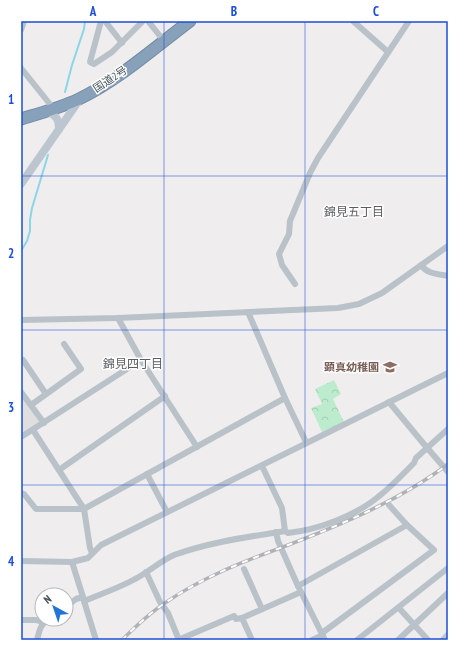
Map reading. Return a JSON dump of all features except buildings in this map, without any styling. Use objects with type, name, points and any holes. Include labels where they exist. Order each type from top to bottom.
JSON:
[{"type":"highway","name":"国道2号","points":[[21,119],[50,111],[80,98],[116,77],[188,22]]},
{"type":"street","points":[[21,30],[24,21]]},
{"type":"street","points":[[101,21],[90,62],[94,64],[112,52],[143,21]]},
{"type":"street","points":[[105,21],[122,43]]},
{"type":"street","points":[[148,21],[164,41]]},
{"type":"street","points":[[353,21],[388,52]]},
{"type":"street","points":[[295,284],[282,265],[279,254],[289,234],[290,221],[310,173],[318,158],[409,21]]},
{"type":"street","points":[[21,68],[49,103],[50,111],[55,115],[59,122],[59,129]]},
{"type":"street","points":[[21,184],[80,98]]},
{"type":"street","points":[[21,320],[118,318],[338,308],[359,304],[382,293],[448,246]]},
{"type":"street","points":[[421,265],[429,272],[448,276]]},
{"type":"street","points":[[248,312],[285,398],[306,442]]},
{"type":"street","points":[[118,318],[141,360],[197,447]]},
{"type":"street","points":[[31,405],[81,369],[64,344]]},
{"type":"street","points":[[23,360],[46,394]]},
{"type":"street","points":[[21,437],[141,360]]},
{"type":"street","points":[[21,561],[72,562],[88,558],[101,545],[262,466],[306,442],[448,373]]},
{"type":"street","points":[[21,392],[44,423]]},
{"type":"street","points":[[59,470],[165,396]]},
{"type":"street","points":[[21,493],[24,494],[36,509],[84,509],[285,398]]},
{"type":"street","points":[[389,402],[448,472]]},
{"type":"street","points":[[74,601],[76,599],[83,599],[130,582],[161,561],[195,548],[276,532],[286,531],[288,533],[301,531],[343,517],[377,498],[414,463],[416,458],[448,429]]},
{"type":"street","points":[[33,430],[84,509],[92,553]]},
{"type":"street","points":[[262,466],[282,508],[286,531]]},
{"type":"street","points":[[147,474],[167,512]]},
{"type":"street","points":[[312,640],[324,636],[434,550],[389,505]]},
{"type":"street","points":[[146,572],[160,602],[168,613],[179,640],[234,616],[236,619],[242,618],[262,609],[300,589],[408,525]]},
{"type":"street","points":[[276,532],[278,540],[300,589],[324,636]]},
{"type":"street","points":[[72,562],[96,640]]},
{"type":"street","points":[[357,640],[448,568]]},
{"type":"street","points":[[244,569],[262,609]]},
{"type":"street","points":[[398,640],[448,593]]},
{"type":"street","points":[[399,608],[428,640]]},
{"type":"street","points":[[242,618],[252,640]]},
{"type":"street","points":[[21,620],[34,620]]},
{"type":"street","points":[[37,640],[41,627]]},
{"type":"street","points":[[444,640],[448,636]]},
{"type":"shaded area","points":[[21,395],[40,422],[21,435]]},
{"type":"green space","points":[[334,380],[341,394],[333,399],[344,422],[322,432],[311,408],[322,404],[315,389]]},
{"type":"waterway","points":[[65,92],[84,29],[85,21]]},
{"type":"waterway","points":[[21,251],[27,241],[30,231],[32,208],[48,155]]},
{"type":"railway","points":[[122,640],[154,611],[179,594],[207,578],[347,521],[390,501],[430,477],[448,464]]},
{"type":"place","name":"顕真幼稚園","points":[[390,367]]},
{"type":"district","name":"錦見五丁目","points":[[354,212]]},
{"type":"district","name":"錦見四丁目","points":[[133,364]]}]
